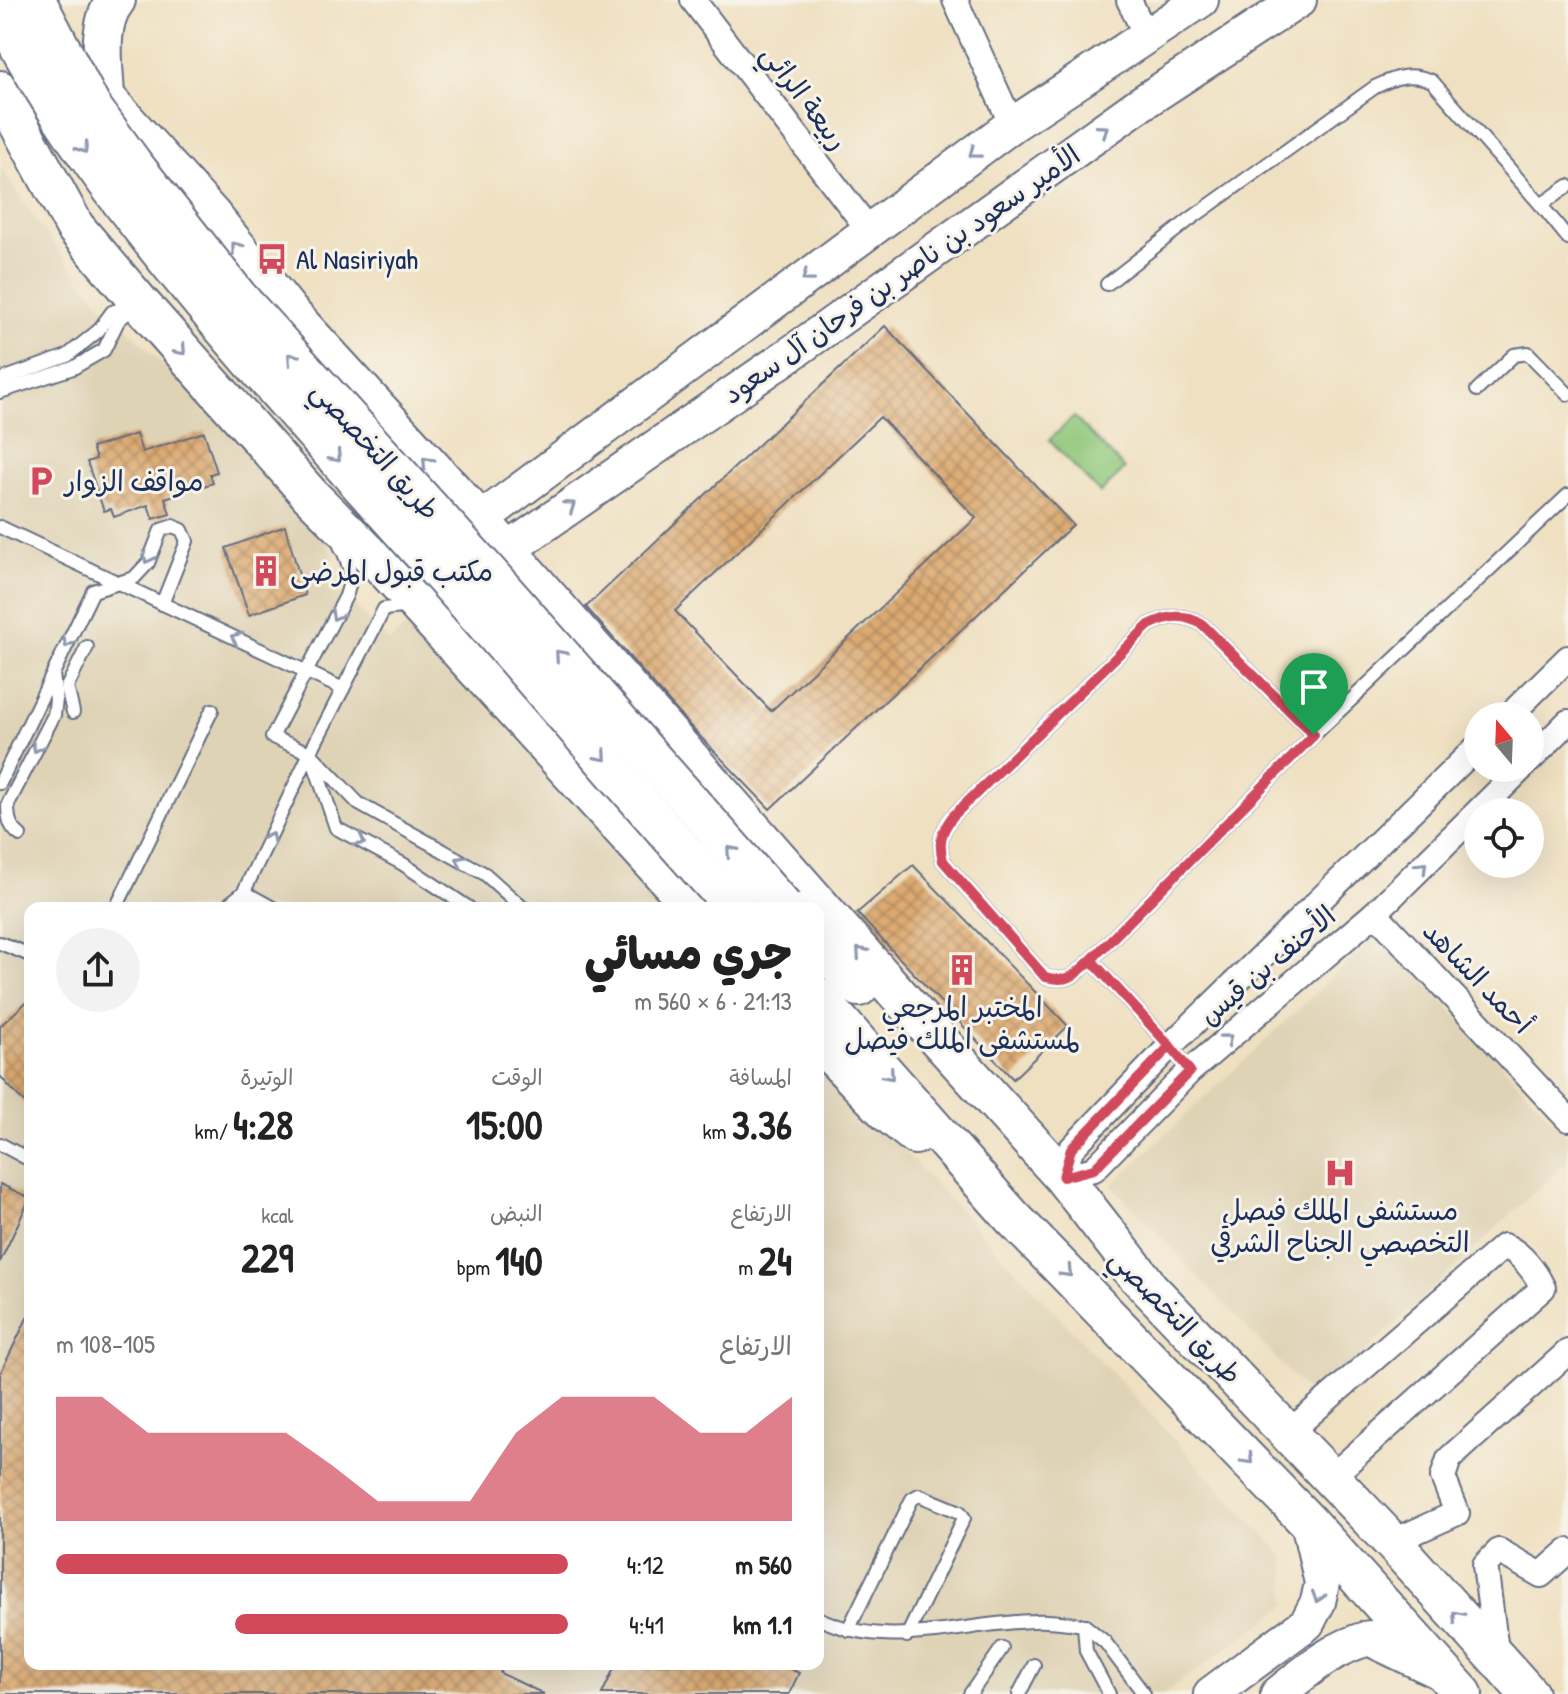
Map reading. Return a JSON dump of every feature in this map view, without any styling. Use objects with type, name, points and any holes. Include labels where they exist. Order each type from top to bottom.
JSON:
[{"type":"main road","points":[[38,0],[53,0],[105,97],[211,215],[289,312],[480,520],[811,902]]},
{"type":"main road","name":"طريق التخصصي","points":[[38,0],[91,106],[238,297],[485,569],[779,902]]},
{"type":"main road","points":[[105,97],[103,50],[107,12],[116,0]]},
{"type":"main road","name":"طريق التخصصي","points":[[0,9],[59,112],[117,197],[194,293],[290,407],[493,631],[730,902]]},
{"type":"main road","points":[[0,90],[75,227]]},
{"type":"main road","points":[[75,227],[40,117],[45,106],[60,94],[78,90],[105,97]]},
{"type":"main road","points":[[0,138],[139,302],[310,495],[386,570],[689,902]]},
{"type":"main road","points":[[824,917],[1048,1174]]},
{"type":"main road","name":"طريق التخصصي","points":[[824,950],[1048,1174],[1329,1479],[1392,1542],[1529,1694]]},
{"type":"main road","name":"طريق التخصصي","points":[[824,1003],[1012,1217],[1308,1522],[1454,1684]]},
{"type":"main road","points":[[824,1047],[888,1113],[1012,1217]]},
{"type":"street","name":"ربيعة الرائي","points":[[693,0],[869,230]]},
{"type":"street","points":[[955,0],[1012,125]]},
{"type":"street","points":[[1129,0],[1146,36]]},
{"type":"street","name":"الأمير سعود بن ناصر بن فرحان آل سعود","points":[[480,520],[1012,125],[1201,0]]},
{"type":"street","name":"الأمير سعود بن ناصر بن فرحان آل سعود","points":[[506,551],[808,341],[1137,106],[1299,0]]},
{"type":"street","points":[[1523,702],[1568,658]]},
{"type":"street","points":[[1544,746],[1568,722]]},
{"type":"street","name":"الأحنف بن قيس","points":[[1048,1174],[1170,1046],[1464,760]]},
{"type":"street","name":"الأحنف بن قيس","points":[[1048,1174],[1094,1169],[1190,1071],[1375,913],[1508,782]]},
{"type":"street","name":"أحمد الشاهد","points":[[1375,913],[1568,1119]]},
{"type":"street","points":[[1288,1433],[1504,1246],[1512,1249],[1538,1276],[1543,1288],[1329,1479]]},
{"type":"street","points":[[1392,1542],[1457,1513],[1443,1477],[1449,1459],[1568,1352]]},
{"type":"street","points":[[1223,1691],[1307,1623],[1318,1602],[1322,1583],[1308,1522]]},
{"type":"street","points":[[1498,1661],[1485,1565],[1499,1551],[1541,1575],[1568,1551]]},
{"type":"street","points":[[1278,1694],[1325,1655],[1369,1638],[1454,1684]]},
{"type":"lane","points":[[1107,284],[1226,193],[1375,87],[1398,76],[1417,75],[1432,81],[1568,238]]},
{"type":"lane","points":[[1541,205],[1568,186]]},
{"type":"lane","points":[[0,380],[67,356],[98,331],[112,312],[139,302]]},
{"type":"lane","points":[[0,392],[73,368],[104,350],[118,321],[139,302]]},
{"type":"lane","points":[[1477,390],[1514,355],[1528,353],[1568,394]]},
{"type":"lane","points":[[310,495],[346,556],[352,580],[272,737],[310,753],[359,804],[485,874],[516,902]]},
{"type":"lane","points":[[1314,735],[1203,625],[1187,616],[1168,616],[1149,625],[953,816],[942,831],[939,845],[943,861],[1045,977],[1060,981],[1073,977],[1314,735],[1568,495]]},
{"type":"lane","points":[[0,783],[93,591],[113,582],[134,578],[148,563],[161,530],[173,526],[182,530],[187,541],[162,604]]},
{"type":"lane","points":[[0,527],[343,689]]},
{"type":"lane","points":[[239,902],[310,753],[384,609],[402,607],[445,636]]},
{"type":"lane","points":[[73,712],[67,687],[87,647]]},
{"type":"lane","points":[[20,835],[8,819],[8,804],[54,715],[53,674]]},
{"type":"lane","points":[[119,902],[212,710]]},
{"type":"lane","points":[[310,753],[336,828],[403,864],[460,902]]},
{"type":"lane","points":[[232,902],[244,892]]},
{"type":"lane","points":[[244,892],[262,902]]},
{"type":"lane","points":[[0,943],[24,953]]},
{"type":"lane","points":[[1091,960],[1190,1071]]},
{"type":"lane","points":[[0,1144],[24,1157]]},
{"type":"lane","points":[[848,1630],[912,1499],[919,1495],[960,1512],[964,1518],[907,1636]]},
{"type":"lane","points":[[824,1620],[848,1630],[907,1636],[1035,1621],[1084,1625],[1105,1642],[1144,1694]]},
{"type":"lane","points":[[1084,1625],[1086,1651],[1109,1694]]},
{"type":"lane","points":[[970,1694],[1002,1648]]},
{"type":"lane","points":[[1019,1694],[1034,1665]]},
{"type":"shaded area","points":[[0,166],[38,224],[99,302],[269,475],[329,542],[332,557],[326,581],[340,590],[389,642],[408,625],[672,902],[24,902],[24,1670],[824,1670],[824,1065],[1284,1557],[1287,1605],[1163,1694],[0,1694]]},
{"type":"shaded area","name":"مستشفى الملك فيصل التخصصي الجناح الشرقي","points":[[1380,932],[1568,1137],[1568,1160],[1315,1400],[1112,1185]]},
{"type":"green space","points":[[1074,417],[1125,469],[1100,493],[1049,440]]},
{"type":"building","points":[[885,326],[1073,525],[770,809],[691,727],[586,607]],"holes":[[[880,417],[976,518],[771,711],[675,611]]]},
{"type":"building","points":[[204,432],[217,472],[210,474],[213,483],[165,498],[170,514],[153,519],[148,505],[114,517],[111,509],[104,511],[87,462],[96,459],[92,448],[136,434],[142,452]]},
{"type":"building","name":"مكتب قبول المرضى","points":[[285,526],[305,595],[249,615],[226,548]]},
{"type":"building","name":"المختبر المرجعي لمستشفى الملك فيصل","points":[[913,865],[1068,1026],[1013,1079],[857,913]]},
{"type":"building","points":[[24,1004],[24,1102],[0,1076],[0,1026]]},
{"type":"building","points":[[0,1184],[24,1195],[24,1211],[0,1262]]},
{"type":"building","points":[[24,1324],[24,1670],[501,1670],[500,1673],[544,1694],[0,1694],[0,1374]]},
{"type":"building","points":[[613,1670],[793,1670],[799,1673],[789,1694],[602,1694]]},
{"type":"place","name":"Al Nasiriyah","points":[[272,259]]},
{"type":"place","name":"مواقف الزوار","points":[[41,481]]},
{"type":"place","name":"مكتب قبول المرضى","points":[[266,571]]},
{"type":"place","name":"المختبر المرجعي لمستشفى الملك فيصل","points":[[962,970]]},
{"type":"place","name":"مستشفى الملك فيصل التخصصي الجناح الشرقي","points":[[1340,1173]]},
{"type":"route","points":[[1314,735],[1091,960],[1170,1046],[1071,1149],[1063,1177],[1094,1169],[1190,1071],[1170,1046],[1091,960],[1073,977],[1060,981],[1045,977],[943,861],[939,845],[942,831],[953,816],[1149,625],[1168,616],[1187,616],[1203,625],[1314,735]]}]
